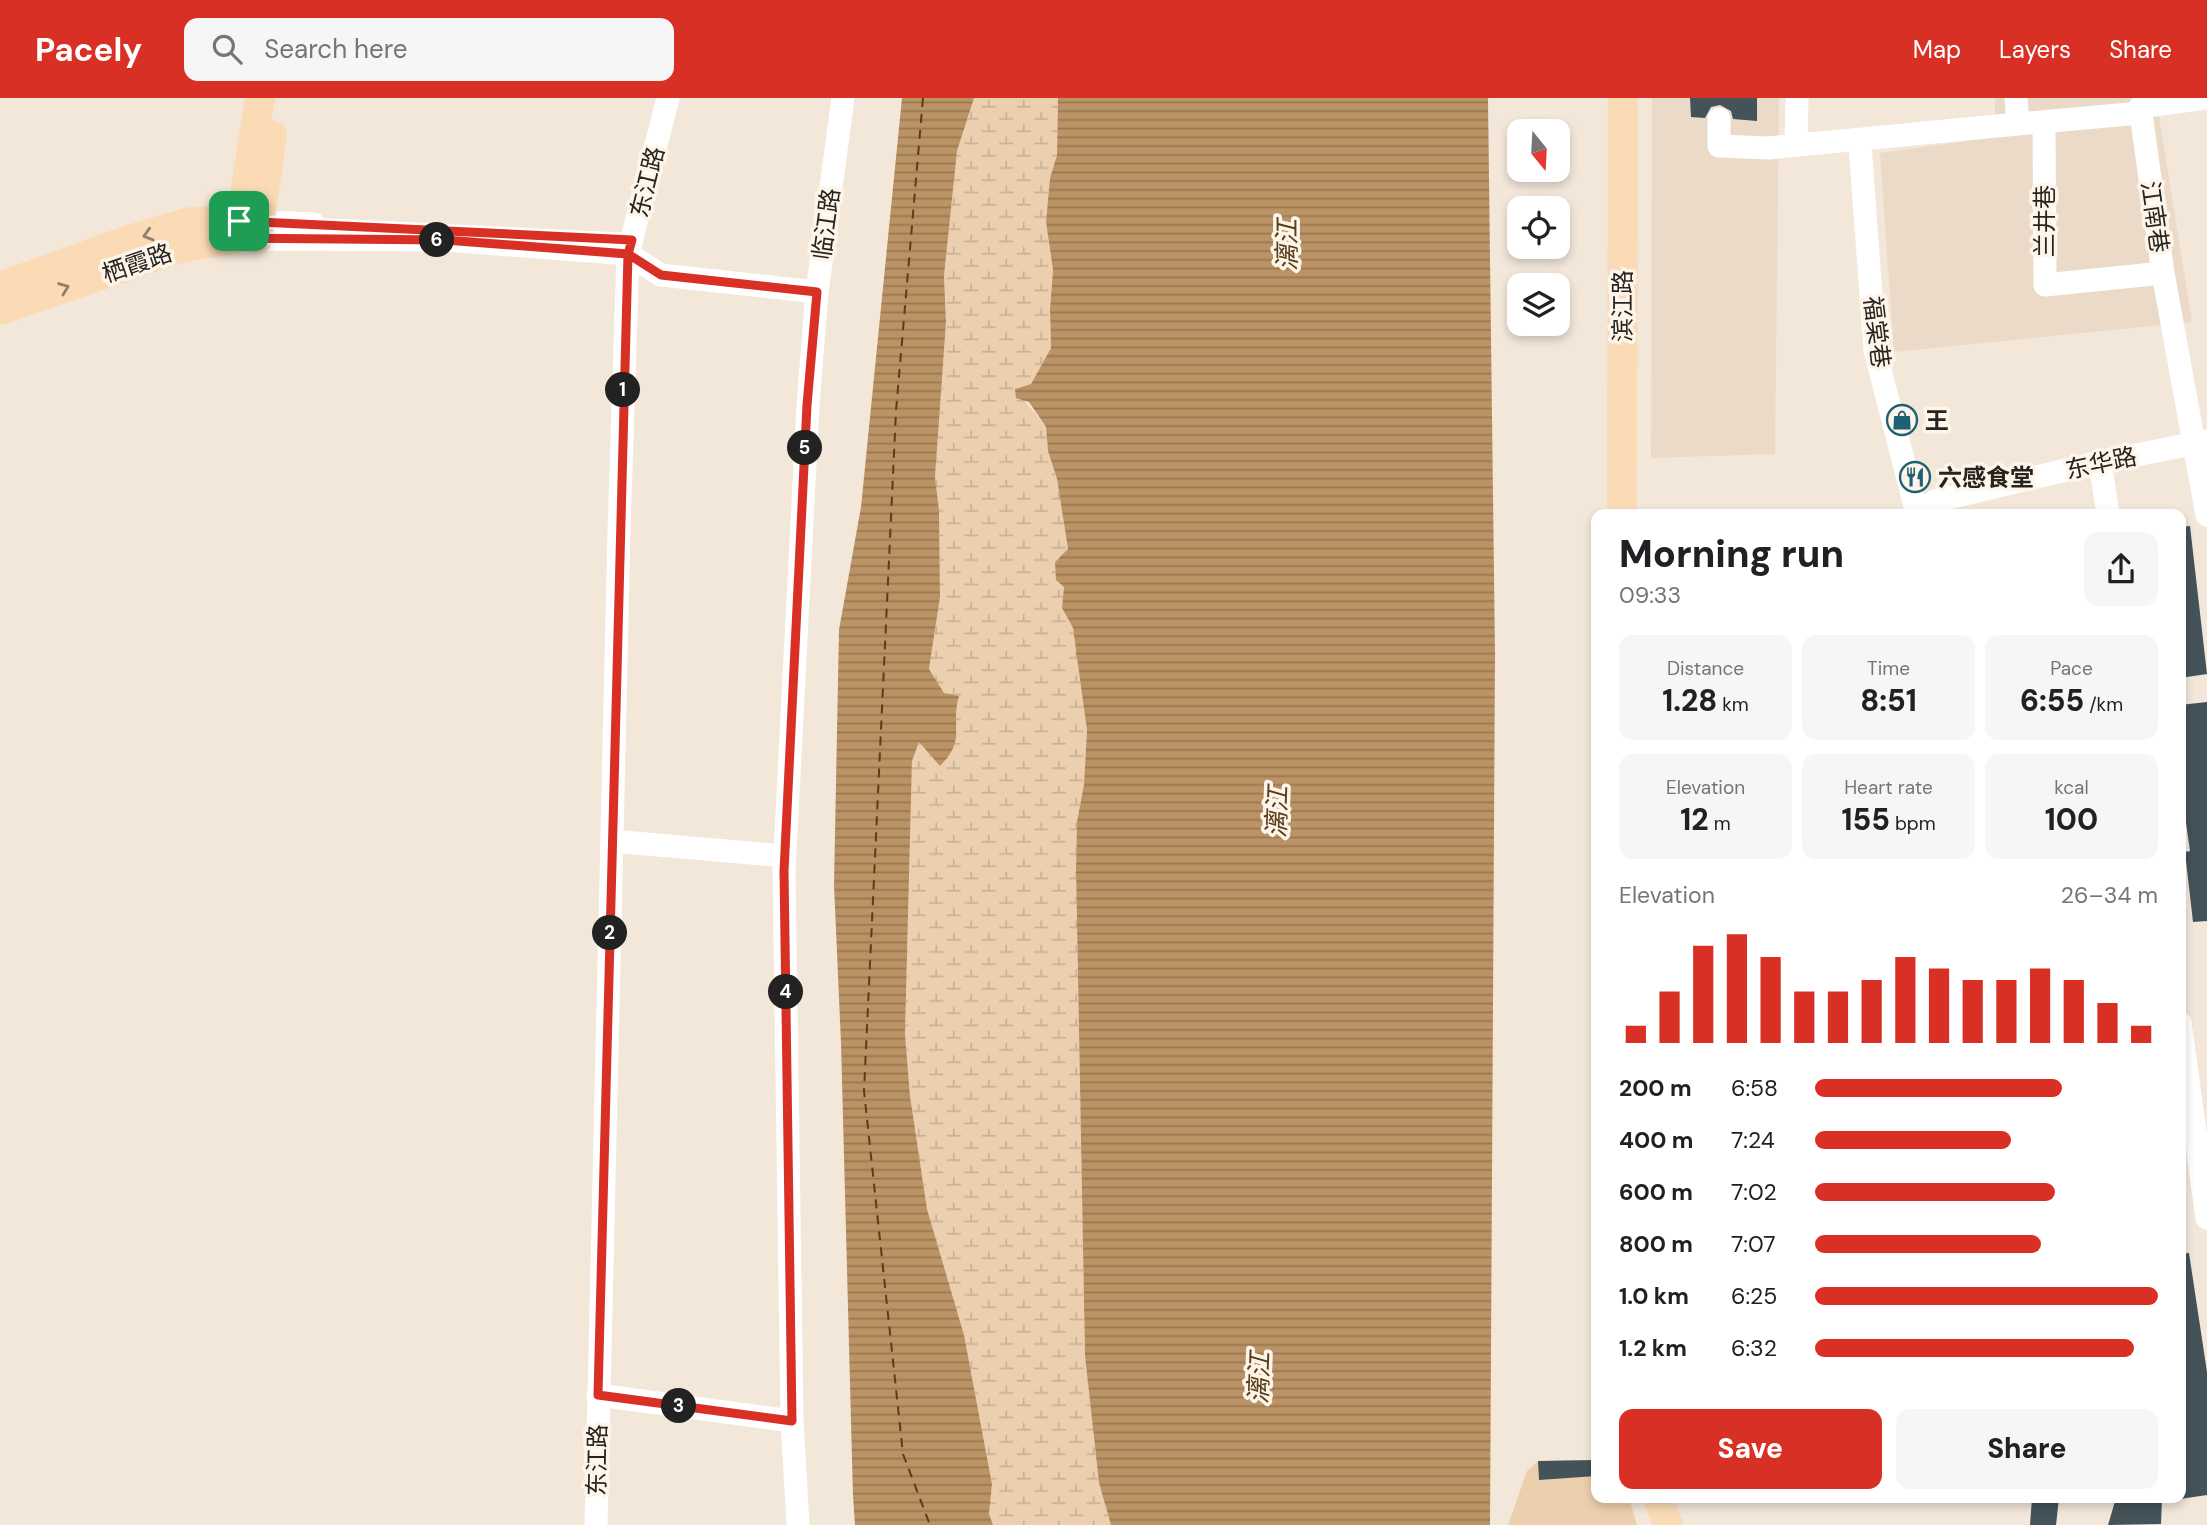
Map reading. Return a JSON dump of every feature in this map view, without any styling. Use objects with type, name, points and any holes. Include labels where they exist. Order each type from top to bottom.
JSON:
[{"type":"main road","points":[[248,230],[260,98]]},
{"type":"main road","points":[[248,230],[278,98]]},
{"type":"main road","name":"滨江路","points":[[1622,509],[1623,98]]},
{"type":"main road","name":"栖霞路","points":[[0,287],[129,240],[191,222],[248,230]]},
{"type":"main road","name":"栖霞路","points":[[0,310],[175,249],[248,230]]},
{"type":"main road","points":[[1660,1503],[1668,1525]]},
{"type":"street","name":"东江路","points":[[596,1525],[612,841],[630,247],[668,98]]},
{"type":"street","name":"临江路","points":[[798,1525],[792,1421],[785,856],[807,405],[817,292],[843,98]]},
{"type":"street","points":[[1797,98],[1807,144]]},
{"type":"street","points":[[2016,98],[2018,124]]},
{"type":"street","points":[[1718,119],[1719,146],[1807,144],[2044,123],[2140,106],[2206,98]]},
{"type":"street","name":"江南巷","points":[[2140,106],[2163,273],[2201,443],[2207,515]]},
{"type":"street","name":"兰井巷","points":[[2044,123],[2045,285],[2163,273]]},
{"type":"street","name":"福棠巷","points":[[1860,145],[1875,351],[1916,509]]},
{"type":"street","name":"栖霞路","points":[[248,230],[630,247],[661,275],[817,292]]},
{"type":"street","name":"东华路","points":[[1924,509],[1935,501],[2101,462],[2201,443]]},
{"type":"street","points":[[2101,462],[2107,509]]},
{"type":"street","points":[[612,841],[785,856]]},
{"type":"street","points":[[2186,1066],[2207,1218]]},
{"type":"street","points":[[598,1395],[792,1421]]},
{"type":"shaded area","points":[[1652,98],[1779,98],[1775,454],[1651,458]]},
{"type":"shaded area","points":[[1995,98],[2190,98],[2157,104],[2192,322],[1894,352],[1880,153],[1995,137]]},
{"type":"green space","points":[[974,98],[1058,98],[1057,155],[1050,178],[1046,222],[1053,270],[1051,348],[1031,384],[1015,389],[1046,427],[1048,451],[1057,479],[1068,550],[1055,562],[1064,587],[1062,608],[1073,628],[1081,669],[1087,730],[1084,784],[1077,822],[1076,869],[1085,1356],[1099,1483],[1111,1525],[993,1525],[989,1514],[992,1483],[964,1335],[927,1209],[910,1096],[905,1034],[912,761],[919,742],[940,765],[957,730],[954,710],[929,669],[940,597],[939,510],[935,477],[946,322],[944,276],[957,151]]},
{"type":"green space","points":[[1591,1460],[1591,1503],[1630,1503],[1637,1525],[1508,1525],[1527,1471],[1538,1461]]},
{"type":"water","points":[[902,98],[974,98],[957,151],[944,276],[946,322],[935,477],[939,510],[940,597],[929,669],[944,693],[959,696],[956,740],[940,766],[919,742],[912,761],[905,1034],[910,1096],[927,1209],[964,1335],[992,1484],[989,1514],[993,1525],[855,1525],[853,1496],[834,885],[839,630],[861,507]]},
{"type":"water","name":"漓江","points":[[1058,98],[1488,98],[1495,653],[1490,1525],[1111,1525],[1099,1483],[1085,1356],[1076,869],[1077,822],[1084,784],[1087,730],[1073,628],[1062,608],[1064,587],[1056,580],[1055,562],[1068,549],[1057,479],[1048,451],[1046,427],[1029,402],[1016,398],[1015,389],[1031,384],[1051,348],[1053,270],[1046,222],[1050,178],[1057,155]]},
{"type":"building","points":[[1690,98],[1757,98],[1757,121],[1733,119],[1731,111],[1720,105],[1711,107],[1705,118],[1691,117]]},
{"type":"building","points":[[2186,526],[2190,526],[2207,674],[2186,677]]},
{"type":"building","points":[[2207,702],[2207,921],[2193,922],[2186,861],[2186,852],[2190,851],[2186,823],[2186,704]]},
{"type":"building","points":[[2186,1253],[2189,1253],[2207,1372],[2207,1495],[2186,1498]]},
{"type":"building","points":[[1591,1460],[1591,1476],[1539,1480],[1538,1461]]},
{"type":"building","points":[[2032,1503],[2058,1503],[2056,1525],[2030,1525]]},
{"type":"building","points":[[2115,1503],[2162,1503],[2161,1524],[2108,1525]]},
{"type":"ferry route","points":[[923,98],[896,411],[864,1091],[903,1454],[930,1525]]},
{"type":"place","name":"王","points":[[1902,420]]},
{"type":"place","name":"六感食堂","points":[[1915,477]]},
{"type":"route","points":[[239,221],[238,238],[445,240],[628,254],[661,275],[817,292],[807,405],[784,871],[792,1421],[598,1395],[618,531],[628,254],[632,240],[239,221]]}]
